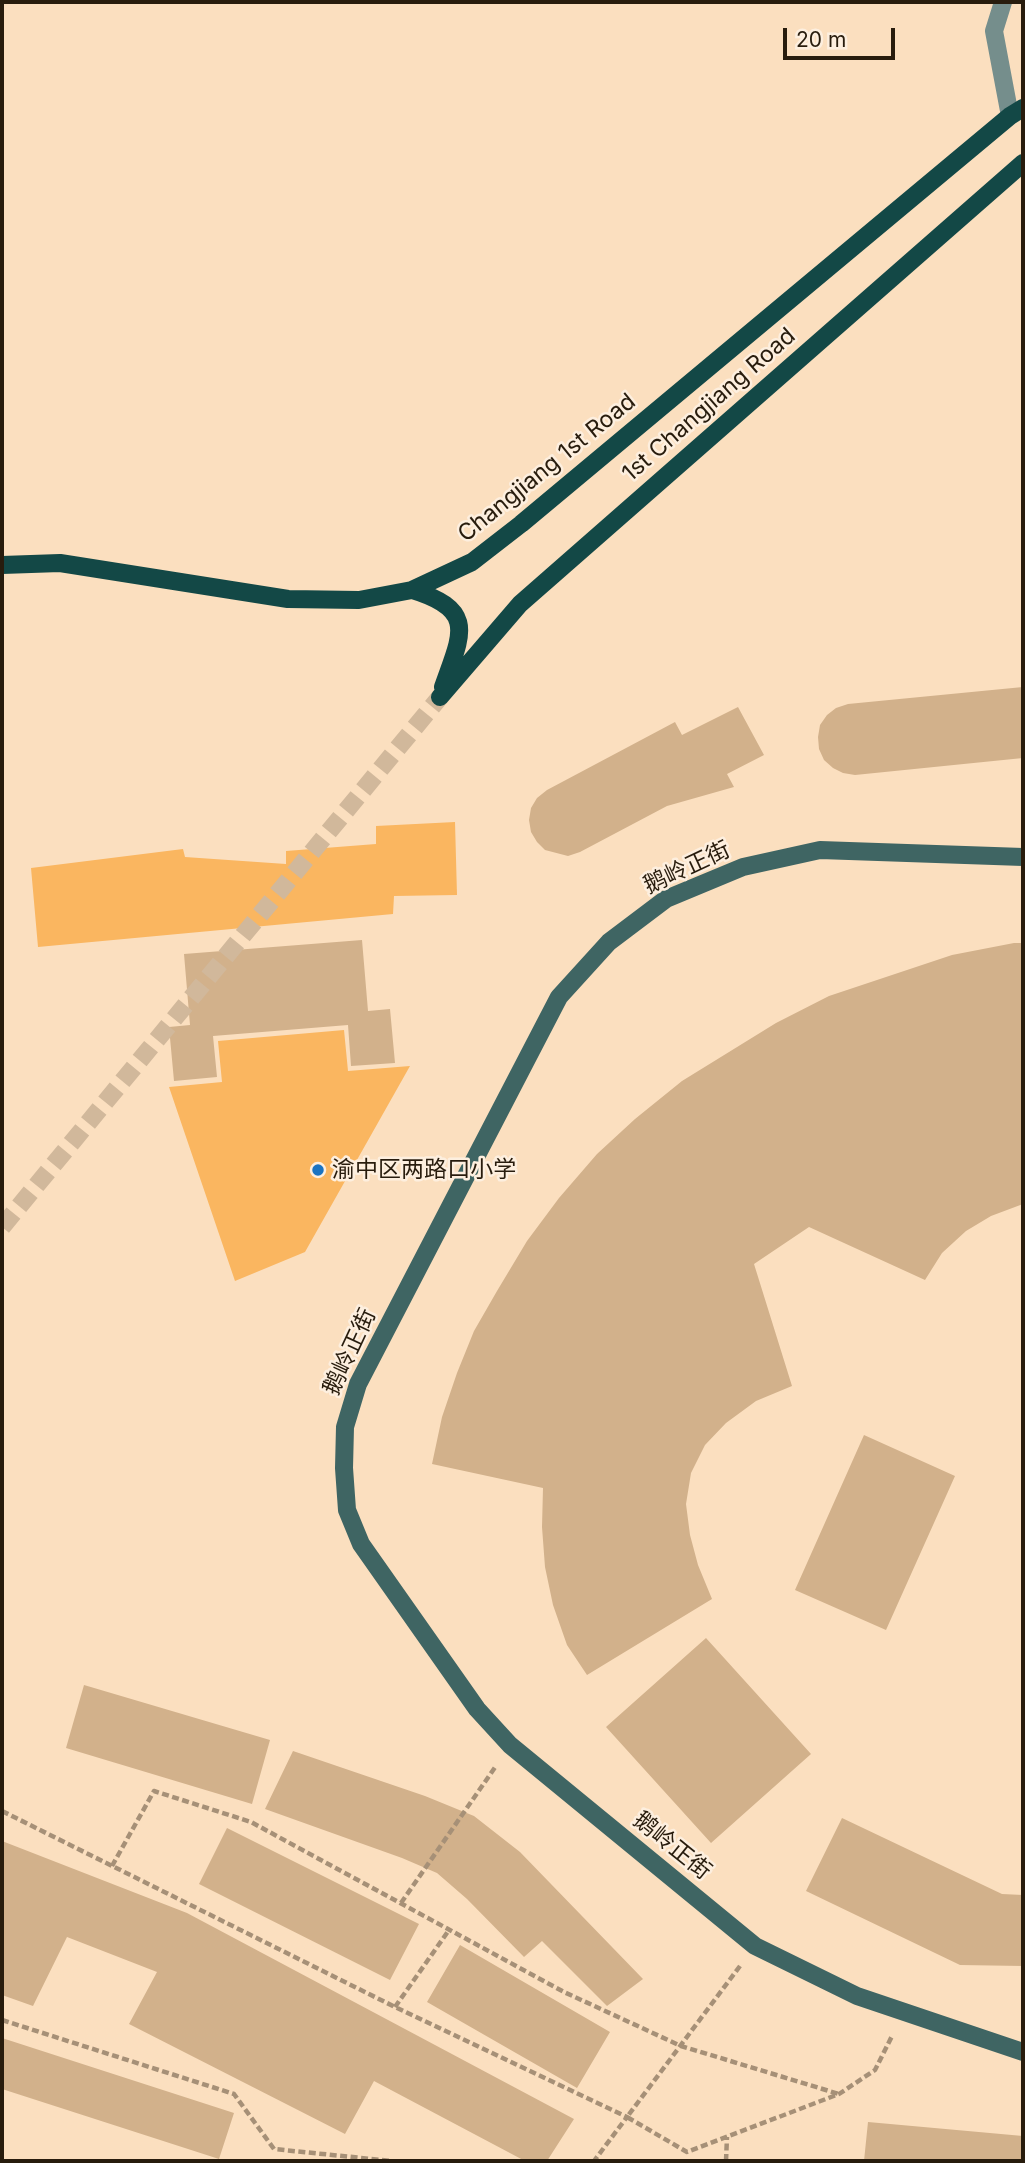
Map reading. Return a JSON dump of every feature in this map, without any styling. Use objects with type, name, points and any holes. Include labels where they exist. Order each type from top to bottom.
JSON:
[{"type":"main road","name":"Changjiang 1st Road","points":[[2,565],[60,563],[288,599],[359,600],[412,590],[472,562],[522,524],[1017,112]]},
{"type":"main road","name":"1st Changjiang Road","points":[[412,590],[435,597],[451,608],[460,623],[460,638],[440,697],[520,604],[1023,163]]},
{"type":"street","points":[[1003,2],[994,31],[1017,112]]},
{"type":"street","name":"鹅岭正街","points":[[1023,857],[820,850],[743,867],[666,900],[609,942],[559,998],[358,1384],[345,1427],[344,1468],[347,1510],[360,1544],[477,1709],[510,1745],[755,1946],[857,1996],[1023,2052]]},
{"type":"path","points":[[401,1903],[510,1745]]},
{"type":"path","points":[[112,1866],[154,1791],[251,1822],[564,1992],[681,2046],[839,2094]]},
{"type":"path","points":[[2,1811],[395,2007],[627,2117],[687,2152],[839,2094],[876,2070],[904,2012]]},
{"type":"path","points":[[395,2007],[449,1930]]},
{"type":"path","points":[[594,2161],[755,1946]]},
{"type":"path","points":[[2,2020],[234,2094],[274,2149],[391,2161]]},
{"type":"path","points":[[726,2161],[727,2137]]},
{"type":"shaded area","points":[[455,822],[457,895],[394,896],[393,914],[38,947],[31,868],[183,849],[185,857],[286,864],[286,851],[376,844],[376,826]]},
{"type":"shaded area","points":[[344,1030],[348,1071],[410,1066],[305,1252],[235,1281],[169,1087],[222,1082],[218,1041]]},
{"type":"building","points":[[1023,687],[1023,758],[855,775],[833,768],[824,760],[819,749],[820,725],[836,708],[848,704]]},
{"type":"building","points":[[738,707],[764,755],[727,774],[734,787],[667,806],[568,856],[545,850],[537,842],[531,832],[531,808],[537,798],[547,790],[675,722],[682,735]]},
{"type":"building","points":[[362,940],[368,1011],[390,1009],[395,1063],[351,1066],[348,1025],[213,1036],[217,1077],[174,1081],[169,1027],[190,1025],[184,954]]},
{"type":"building","points":[[1023,943],[1023,1204],[991,1216],[966,1231],[942,1253],[925,1280],[809,1227],[754,1264],[792,1386],[756,1401],[726,1423],[705,1445],[691,1473],[686,1504],[690,1535],[698,1565],[712,1599],[587,1675],[567,1645],[553,1605],[545,1567],[543,1488],[432,1464],[442,1417],[457,1373],[474,1331],[497,1291],[527,1241],[597,1154],[682,1081],[776,1023],[829,996],[952,955]]},
{"type":"building","points":[[864,1435],[955,1476],[886,1630],[795,1590]]},
{"type":"building","points":[[706,1638],[811,1754],[711,1843],[606,1727]]},
{"type":"building","points":[[84,1685],[270,1740],[252,1804],[66,1748]]},
{"type":"building","points":[[293,1751],[425,1796],[474,1816],[520,1852],[643,1979],[607,2006],[542,1941],[524,1957],[467,1899],[437,1873],[265,1809]]},
{"type":"building","points":[[842,1818],[1002,1894],[1023,1895],[1023,1966],[960,1965],[806,1891]]},
{"type":"building","points":[[227,1828],[419,1924],[390,1980],[199,1884]]},
{"type":"building","points":[[2,1841],[187,1913],[574,2119],[547,2161],[525,2161],[374,2081],[345,2134],[129,2024],[157,1972],[67,1937],[33,2006],[2,1995]]},
{"type":"building","points":[[460,1945],[610,2032],[577,2088],[427,2002]]},
{"type":"building","points":[[2,2038],[234,2113],[219,2159],[2,2089]]},
{"type":"building","points":[[868,2122],[1023,2136],[1023,2161],[864,2161]]},
{"type":"tunnel","points":[[2,1227],[440,697]]},
{"type":"place","name":"渝中区两路口小学","points":[[318,1170]]}]
